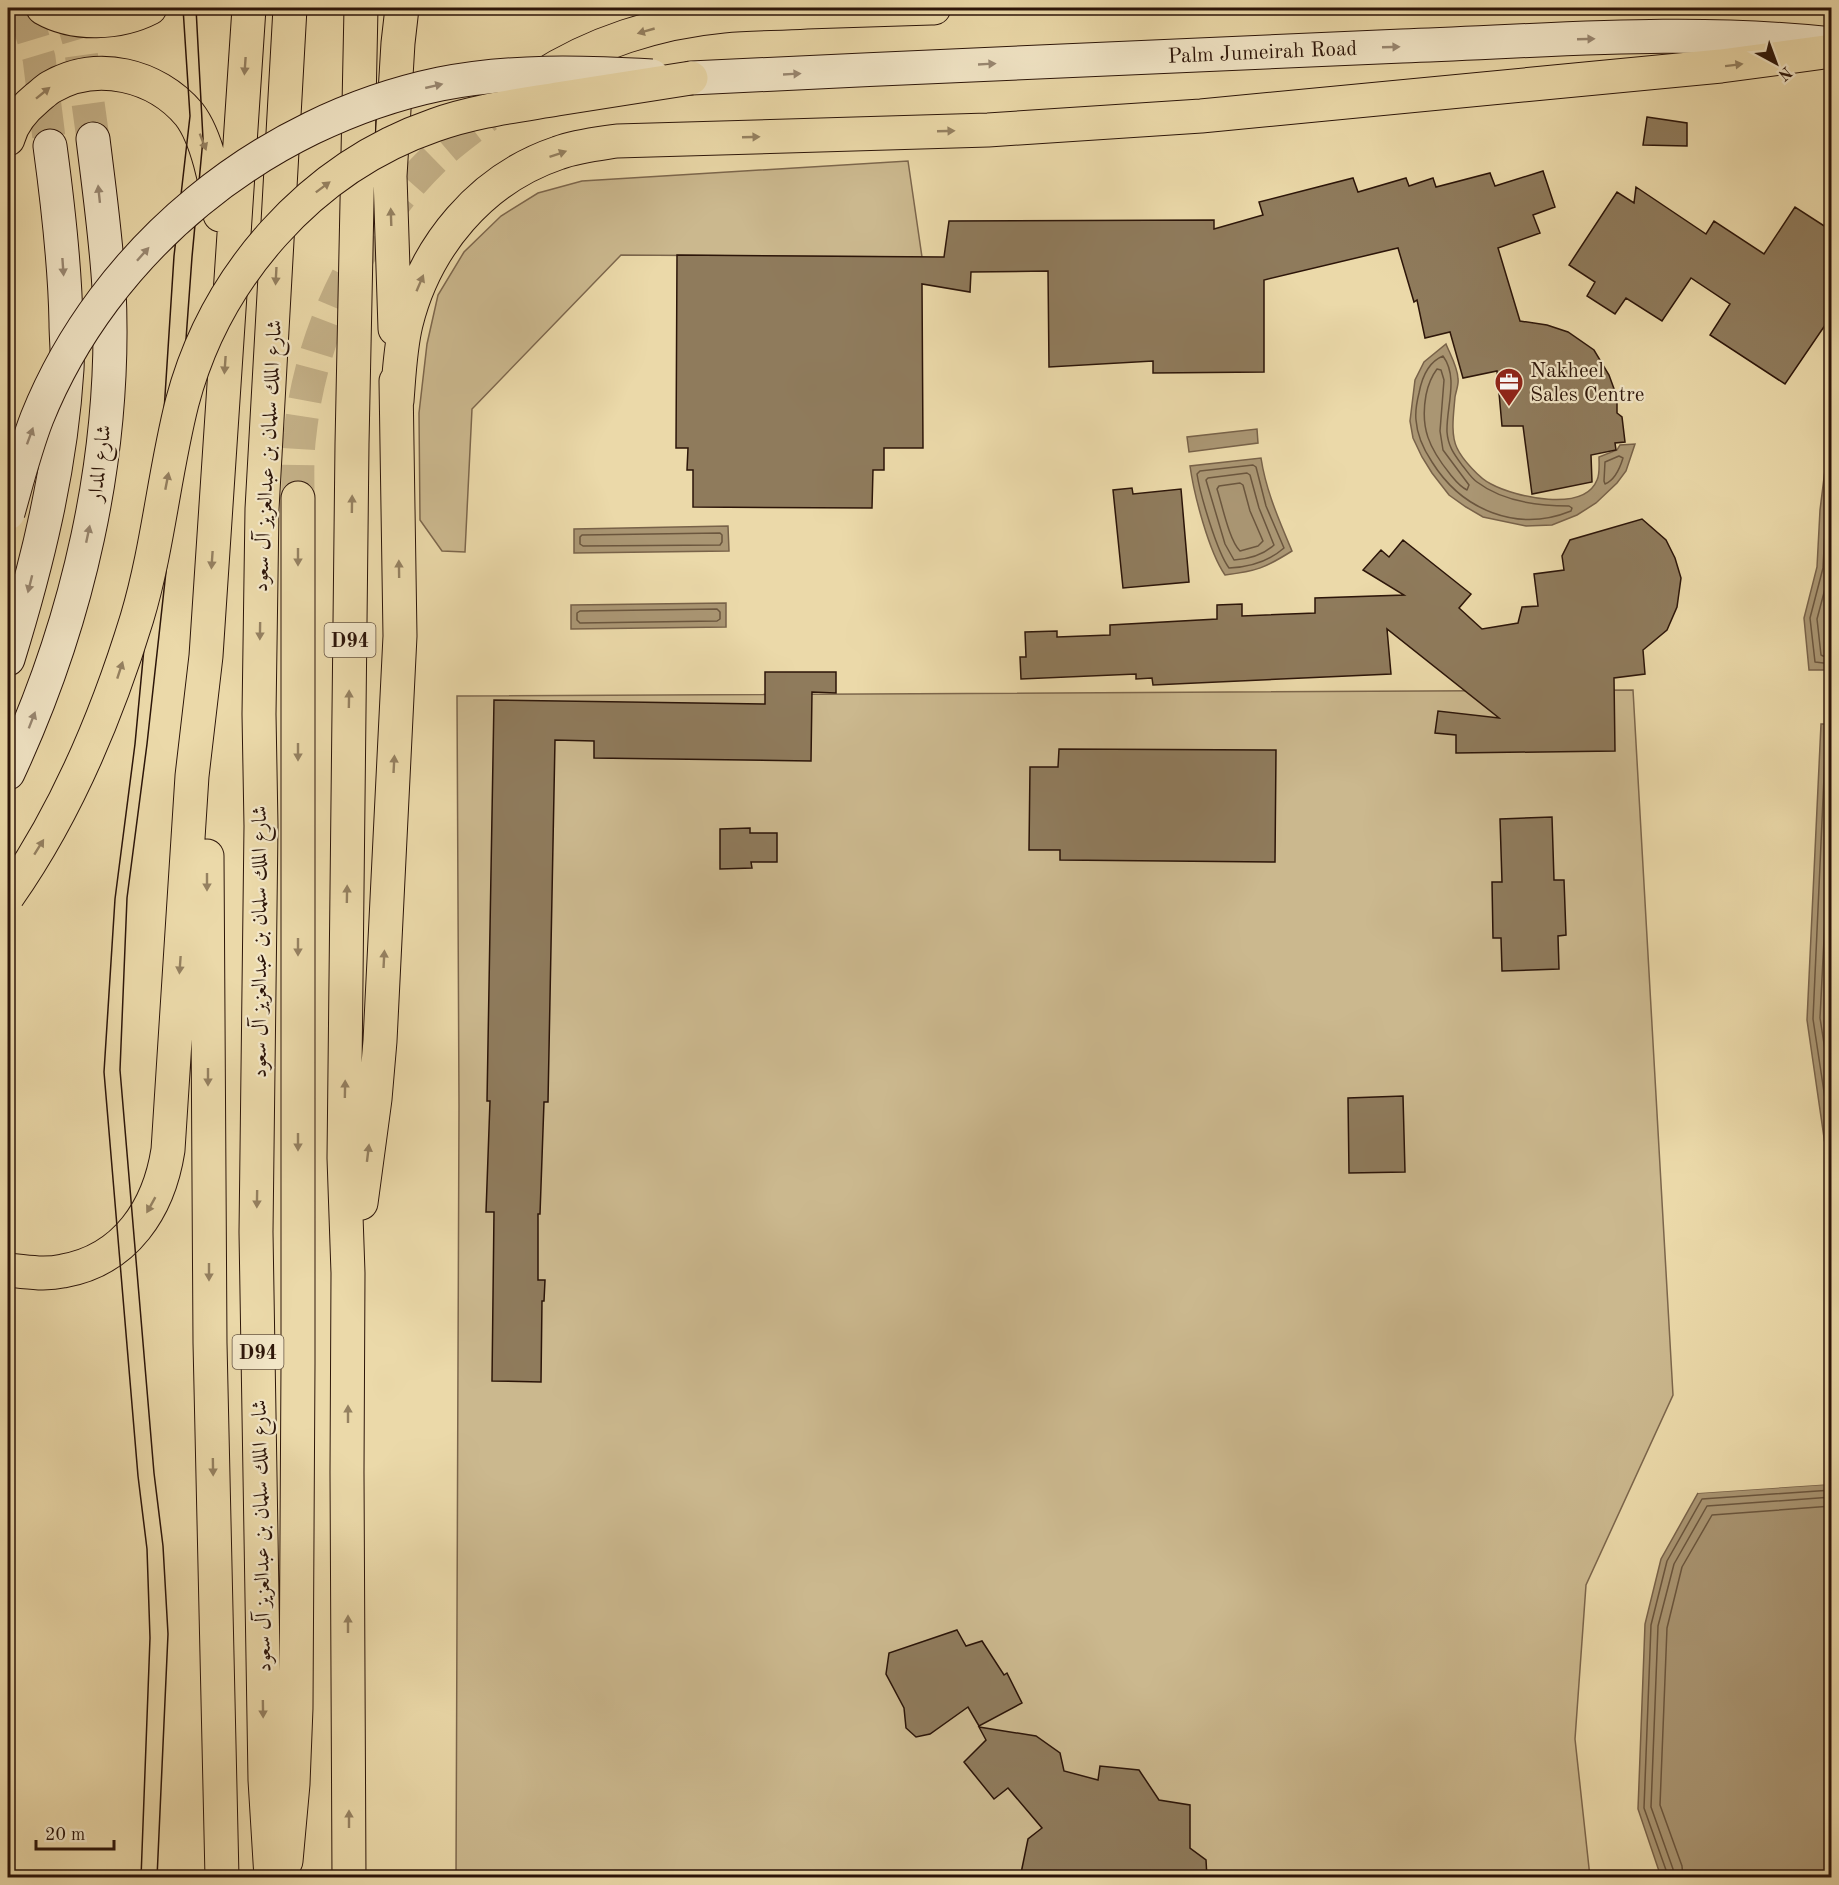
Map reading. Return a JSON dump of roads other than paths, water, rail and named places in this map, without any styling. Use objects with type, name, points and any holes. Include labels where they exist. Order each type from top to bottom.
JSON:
[{"type":"main road","points":[[43,8],[71,18],[95,21],[119,19],[150,8]]},
{"type":"main road","points":[[8,1270],[34,1273],[62,1272],[89,1265],[110,1253],[144,1218],[156,1197],[164,1174],[168,1150],[192,776],[206,656],[249,8]]},
{"type":"main road","name":"شارع الملك سلمان بن عبدالعزيز آل سعود","points":[[271,1878],[264,1744],[256,1232],[261,826],[259,714],[262,509],[290,8]]},
{"type":"main road","name":"D94","points":[[349,1878],[348,1273],[344,1158],[352,432],[361,8]]},
{"type":"main road","points":[[348,1273],[368,1158],[380,1041],[400,636],[397,401],[390,176],[402,8]]},
{"type":"main road","points":[[487,116],[548,72],[581,55],[650,29],[724,16],[934,8]]},
{"type":"main road","name":"Palm Jumeirah Road","points":[[8,513],[21,462],[38,416],[59,372],[89,321],[144,251],[217,185],[258,157],[346,112],[392,96],[440,84],[488,76],[537,73],[692,78],[1231,53],[1677,36],[1767,38],[1832,44]]},
{"type":"main road","points":[[397,401],[405,326],[426,269],[440,243],[480,198],[504,180],[539,160],[587,145],[616,141],[976,130],[1106,123],[1284,109],[1676,71],[1832,51]]},
{"type":"main road","points":[[8,139],[10,131],[27,106],[52,87],[81,75],[112,72],[148,82],[169,94],[190,116],[203,139],[219,201],[228,313]]},
{"type":"main road","points":[[8,896],[50,829],[82,769],[113,690],[137,617],[152,561],[177,425],[193,366],[231,290],[256,253],[285,220],[318,190],[354,164],[392,142],[433,125],[476,112],[692,78]]},
{"type":"main road","name":"شارع المدار","points":[[8,773],[55,659],[76,587],[92,513],[103,438],[109,363],[109,288],[93,139]]},
{"type":"main road","name":"شارع المدار","points":[[8,659],[29,590],[46,518],[59,444],[67,368],[65,285],[51,146]]},
{"type":"main road","points":[[284,1878],[293,1784],[296,1708],[298,498]]},
{"type":"main road","points":[[206,656],[210,1343],[222,1878]]},
{"type":"water","points":[[1446,344],[1458,375],[1453,422],[1455,442],[1463,458],[1482,478],[1502,489],[1532,497],[1564,499],[1578,496],[1590,490],[1597,480],[1599,457],[1617,450],[1620,445],[1635,444],[1626,471],[1617,483],[1596,503],[1577,515],[1552,525],[1526,526],[1483,517],[1449,495],[1422,457],[1413,438],[1410,421],[1415,380],[1424,362]]},
{"type":"water","points":[[1257,429],[1258,443],[1189,452],[1187,437]]},
{"type":"water","points":[[1831,434],[1831,670],[1809,670],[1804,618],[1817,567],[1820,510]]},
{"type":"water","points":[[1261,458],[1270,494],[1292,551],[1260,568],[1225,575],[1213,552],[1203,523],[1190,466]]},
{"type":"water","points":[[728,526],[729,551],[574,553],[574,529]]},
{"type":"water","points":[[726,603],[726,627],[571,629],[571,605]]},
{"type":"water","points":[[1821,724],[1832,724],[1831,1186],[1807,1020]]},
{"type":"water","points":[[1831,1484],[1831,1877],[1661,1877],[1638,1809],[1645,1624],[1661,1559],[1698,1493]]},
{"type":"tunnel","points":[[24,8],[39,58],[50,146]]},
{"type":"tunnel","points":[[69,8],[80,45],[93,139]]},
{"type":"tunnel","points":[[298,498],[298,450],[306,395],[315,357],[344,283],[385,216],[410,185],[437,156],[487,116]]},
{"type":"tram line","points":[[141,1878],[150,1638],[147,1549],[138,1476],[104,1072],[115,899],[135,744],[159,489],[174,256],[190,116],[183,8]]},
{"type":"tram line","points":[[157,1878],[168,1634],[163,1546],[154,1473],[120,1070],[127,898],[147,744],[175,490],[203,139],[196,8]]},
{"type":"place","name":"Nakheel Sales Centre","points":[[1509,408]]}]
